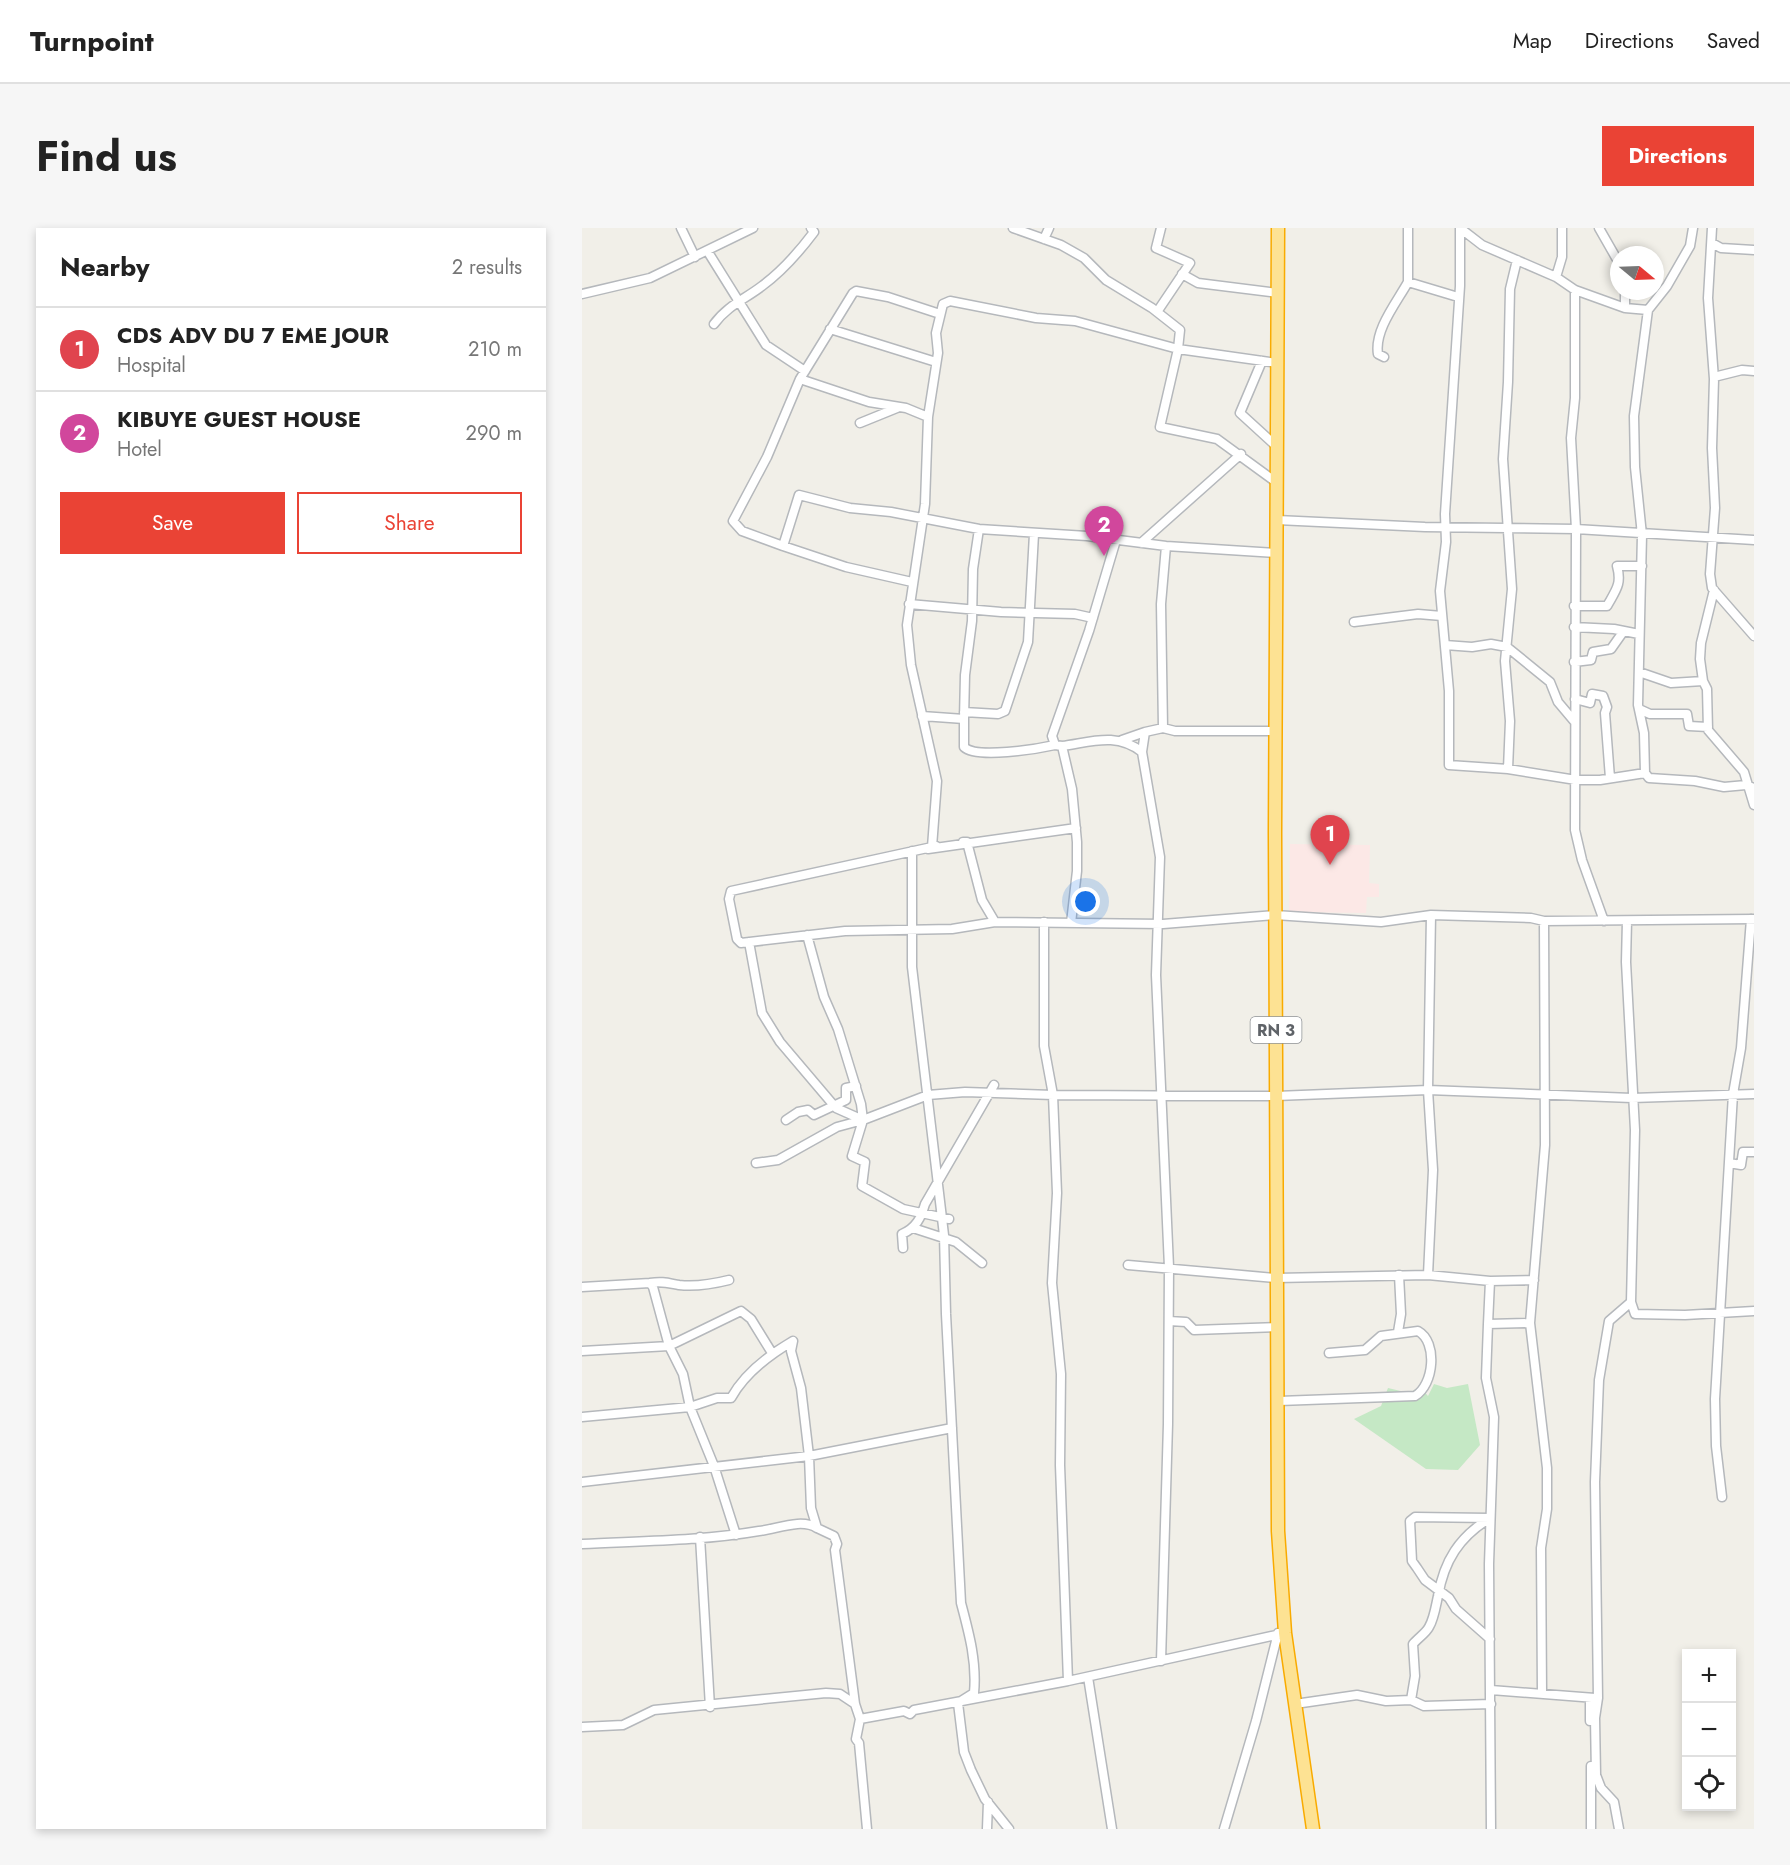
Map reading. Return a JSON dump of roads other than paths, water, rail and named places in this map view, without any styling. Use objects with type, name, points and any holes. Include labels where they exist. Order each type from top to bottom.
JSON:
[{"type":"highway","name":"RN 3","points":[[1278,228],[1275,445],[1278,1531],[1281,1633],[1295,1704],[1313,1829]]},
{"type":"street","points":[[681,228],[695,257]]},
{"type":"street","points":[[582,294],[642,281],[708,252],[753,228]]},
{"type":"street","points":[[714,324],[737,300],[762,286],[791,260],[814,232],[811,228]]},
{"type":"street","points":[[1013,228],[1044,239],[1090,261],[1106,280],[1157,312],[1180,330],[1178,349],[1160,427],[1217,439],[1241,454],[1276,482]]},
{"type":"street","points":[[1044,239],[1049,228]]},
{"type":"street","points":[[1157,312],[1190,262],[1156,248],[1161,228]]},
{"type":"street","points":[[1384,357],[1377,354],[1376,348],[1381,332],[1408,282],[1408,228]]},
{"type":"street","points":[[1460,228],[1482,244],[1557,277],[1575,291],[1626,308],[1648,310]]},
{"type":"street","points":[[1460,228],[1440,591],[1449,691],[1449,765],[1508,769],[1576,780],[1645,773]]},
{"type":"street","points":[[1557,277],[1562,257],[1562,228]]},
{"type":"street","points":[[1599,228],[1610,247]]},
{"type":"street","points":[[1693,228],[1690,246],[1667,286],[1648,310],[1634,416],[1635,467],[1642,535],[1639,709],[1644,733],[1645,773],[1649,778],[1671,781],[1695,781],[1725,787],[1751,787]]},
{"type":"street","points":[[1712,228],[1708,298],[1714,377],[1713,538],[1710,574],[1714,590],[1754,637]]},
{"type":"street","points":[[1712,243],[1721,248],[1754,250]]},
{"type":"street","points":[[708,252],[766,345],[805,370]]},
{"type":"street","points":[[1508,769],[1510,721],[1505,661],[1512,589],[1503,459],[1508,382],[1510,289],[1517,260]]},
{"type":"street","points":[[1182,274],[1198,283],[1278,293]]},
{"type":"street","points":[[1408,282],[1458,297]]},
{"type":"street","points":[[912,582],[846,567],[783,546],[742,531],[733,521],[767,458],[805,370],[856,291],[888,297],[940,314]]},
{"type":"street","points":[[1575,291],[1575,398],[1571,438],[1576,529],[1575,830],[1582,860],[1604,921]]},
{"type":"street","points":[[1626,300],[1626,308]]},
{"type":"street","points":[[932,847],[937,781],[907,644],[909,604],[927,482],[928,417],[943,304],[950,301],[1036,318],[1075,321],[1178,349],[1277,363]]},
{"type":"street","points":[[830,329],[936,362]]},
{"type":"street","points":[[1262,361],[1240,413],[1275,445]]},
{"type":"street","points":[[1714,377],[1742,370],[1754,371]]},
{"type":"street","points":[[800,380],[869,402],[900,407],[928,417]]},
{"type":"street","points":[[860,423],[900,407]]},
{"type":"street","points":[[1141,543],[1241,454]]},
{"type":"street","points":[[783,546],[800,495],[850,508],[921,517],[979,529],[1166,546],[1277,553]]},
{"type":"street","points":[[1277,519],[1425,527],[1576,529],[1642,535],[1754,540]]},
{"type":"street","points":[[979,529],[973,569],[964,715],[963,745],[968,750],[994,752],[1122,740],[1162,728],[1174,731],[1276,731]]},
{"type":"street","points":[[922,716],[998,714],[1005,711],[1028,642],[1034,534]]},
{"type":"street","points":[[1071,923],[1077,871],[1076,828],[1072,789],[1053,731],[1093,618],[1116,540]]},
{"type":"street","points":[[1162,728],[1160,613],[1166,546]]},
{"type":"street","points":[[1574,606],[1607,606],[1618,590],[1620,579],[1617,566],[1642,566]]},
{"type":"street","points":[[1714,590],[1701,643],[1702,681],[1707,689],[1708,727],[1744,772],[1751,787],[1754,805]]},
{"type":"street","points":[[909,604],[1075,614],[1093,618]]},
{"type":"street","points":[[1354,622],[1418,614],[1428,617],[1442,616]]},
{"type":"street","points":[[1574,627],[1639,634]]},
{"type":"street","points":[[1574,662],[1591,660],[1593,652],[1611,649],[1623,632]]},
{"type":"street","points":[[1445,645],[1472,647],[1491,644],[1507,647],[1550,682],[1558,702],[1574,721]]},
{"type":"street","points":[[1639,672],[1671,683],[1702,681]]},
{"type":"street","points":[[1575,699],[1590,702],[1593,694],[1603,696],[1607,707],[1605,712],[1610,778]]},
{"type":"street","points":[[1639,709],[1650,714],[1687,714],[1689,726],[1708,727]]},
{"type":"street","points":[[1145,732],[1142,752],[1161,857],[1155,975],[1169,1267],[1161,1661]]},
{"type":"street","points":[[1122,740],[1142,752]]},
{"type":"street","points":[[1076,828],[932,847],[730,891],[729,899],[737,939],[741,943],[807,935],[952,929],[995,922],[1156,924],[1275,915],[1381,922],[1431,915],[1531,918],[1544,921],[1753,919],[1741,1048],[1733,1094],[1715,1399],[1716,1446],[1722,1497]]},
{"type":"street","points":[[912,851],[968,842]]},
{"type":"street","points":[[968,842],[982,900],[995,922]]},
{"type":"street","points":[[912,851],[914,930],[912,966],[939,1181],[946,1218],[944,1239],[961,1603],[970,1636],[975,1679],[974,1693],[958,1704]]},
{"type":"street","points":[[1428,1275],[1433,1170],[1428,1090],[1431,915]]},
{"type":"street","points":[[1542,1693],[1541,1548],[1547,1509],[1547,1468],[1530,1323],[1545,1145],[1544,921]]},
{"type":"street","points":[[1627,921],[1635,1130],[1631,1302],[1635,1314],[1754,1311]]},
{"type":"street","points":[[1044,922],[1044,1046],[1053,1095],[1057,1193],[1052,1283],[1061,1374],[1060,1465],[1068,1681]]},
{"type":"street","points":[[807,935],[824,997],[838,1029],[856,1086],[863,1120],[852,1156],[865,1162],[862,1186],[903,1209],[946,1218]]},
{"type":"street","points":[[749,942],[762,1012],[780,1042],[834,1107],[863,1120]]},
{"type":"street","points":[[786,1120],[798,1112],[808,1110],[814,1114],[834,1107],[846,1100],[846,1088],[856,1086]]},
{"type":"street","points":[[756,1163],[778,1160],[837,1127],[863,1120],[928,1095],[992,1089],[1053,1095],[1276,1096],[1428,1090],[1632,1098],[1754,1095]]},
{"type":"street","points":[[903,1248],[903,1234],[913,1228],[922,1214],[992,1089]]},
{"type":"street","points":[[1729,1163],[1741,1165],[1743,1152],[1754,1152]]},
{"type":"street","points":[[913,1228],[956,1242],[982,1263]]},
{"type":"street","points":[[1128,1265],[1276,1278],[1428,1275],[1490,1281],[1534,1280]]},
{"type":"street","points":[[1398,1332],[1401,1314],[1399,1275]]},
{"type":"street","points":[[582,1287],[664,1280],[679,1284],[709,1285],[729,1280]]},
{"type":"street","points":[[1490,1281],[1486,1378],[1494,1417],[1490,1518],[1491,1829]]},
{"type":"street","points":[[650,1283],[669,1346],[682,1374],[690,1407],[714,1466],[736,1535]]},
{"type":"street","points":[[1591,1829],[1594,1698],[1594,1482],[1599,1380],[1609,1321],[1631,1302]]},
{"type":"street","points":[[582,1351],[669,1346],[741,1311],[751,1319],[772,1353]]},
{"type":"street","points":[[1168,1320],[1186,1322],[1194,1330],[1277,1327]]},
{"type":"street","points":[[1488,1324],[1530,1323]]},
{"type":"street","points":[[1279,1401],[1415,1395],[1420,1393],[1431,1371],[1427,1340],[1424,1334],[1418,1331],[1381,1336],[1365,1350],[1329,1353]]},
{"type":"street","points":[[582,1417],[690,1407],[717,1398],[731,1398],[738,1384],[772,1353],[793,1341],[791,1351],[801,1388],[809,1456],[811,1508],[818,1528]]},
{"type":"street","points":[[582,1482],[809,1456],[952,1428]]},
{"type":"street","points":[[1490,1518],[1415,1516],[1410,1521],[1412,1561],[1425,1580],[1439,1590],[1490,1639]]},
{"type":"street","points":[[1411,1700],[1415,1676],[1413,1644],[1430,1627],[1450,1555],[1469,1532],[1490,1518]]},
{"type":"street","points":[[582,1542],[736,1535],[800,1524],[811,1524],[834,1536],[837,1544],[835,1550],[855,1704],[860,1719],[856,1739],[859,1743],[867,1829]]},
{"type":"street","points":[[700,1537],[710,1707]]},
{"type":"street","points":[[860,1719],[904,1712],[910,1714],[914,1710],[958,1704],[1011,1690],[1088,1677],[1281,1633],[1224,1829]]},
{"type":"street","points":[[1088,1677],[1112,1829]]},
{"type":"street","points":[[1491,1690],[1594,1698]]},
{"type":"street","points":[[582,1727],[623,1725],[654,1710],[710,1707],[826,1694],[840,1694],[855,1704]]},
{"type":"street","points":[[1295,1704],[1357,1695],[1386,1701],[1411,1700],[1424,1706],[1491,1704]]},
{"type":"street","points":[[1594,1698],[1596,1775],[1601,1788],[1614,1802],[1618,1829]]},
{"type":"street","points":[[958,1704],[961,1711],[960,1728],[964,1752],[981,1792],[1009,1829]]},
{"type":"street","points":[[987,1829],[988,1802]]},
{"type":"place","name":"KIBUYE GUEST HOUSE","points":[[1104,556]]},
{"type":"place","name":"CDS ADV DU 7 EME JOUR","points":[[1330,865]]}]
